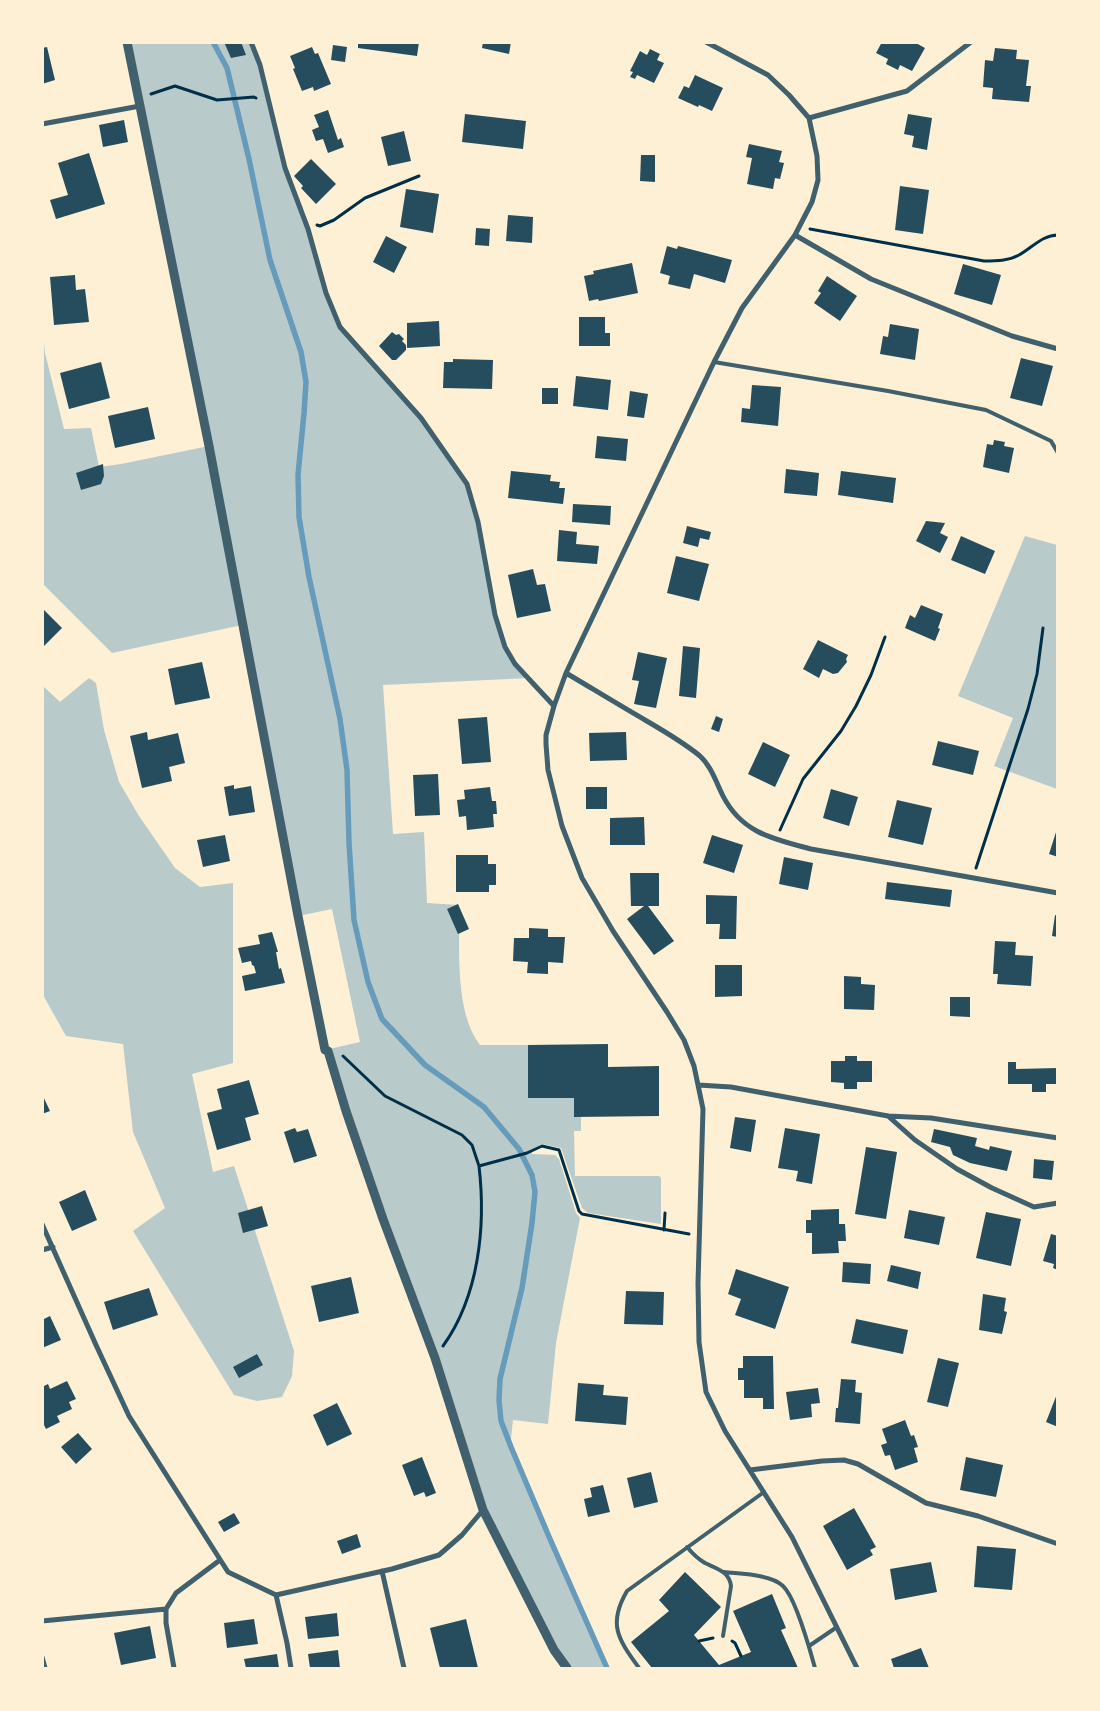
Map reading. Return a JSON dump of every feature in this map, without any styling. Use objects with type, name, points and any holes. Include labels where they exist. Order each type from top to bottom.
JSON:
[{"type":"street","points":[[127,42],[209,446],[325,1050],[328,1051],[346,1111],[383,1219],[435,1358],[483,1510],[554,1650],[567,1668]]},
{"type":"street","points":[[251,42],[260,65],[285,168],[306,224],[326,293],[340,327],[421,418],[467,484],[478,522],[495,615],[505,647],[515,664],[554,706]]},
{"type":"street","points":[[706,42],[768,75],[789,95],[808,118],[817,156],[818,180],[812,202],[795,235],[742,308],[714,362],[566,673],[546,735],[547,762],[554,797],[565,835],[586,885],[613,931],[684,1040],[694,1066],[702,1109],[699,1342],[706,1392],[725,1431],[792,1537],[857,1668]]},
{"type":"street","points":[[808,118],[907,91],[971,42]]},
{"type":"street","points":[[42,124],[139,102]]},
{"type":"street","points":[[795,235],[871,279],[1012,336],[1058,350]]},
{"type":"street","points":[[566,673],[689,748],[707,764],[730,809],[738,818],[747,826],[776,840],[811,849],[1058,893]]},
{"type":"street","points":[[698,1085],[731,1087],[888,1116],[932,1118],[1058,1138]]},
{"type":"street","points":[[888,1116],[915,1140],[958,1169],[992,1188],[1034,1207],[1058,1203]]},
{"type":"street","points":[[42,1224],[129,1416],[228,1572],[276,1595],[382,1571],[440,1555],[462,1535],[483,1510]]},
{"type":"street","points":[[42,1250],[53,1247]]},
{"type":"street","points":[[750,1470],[844,1460],[858,1464],[926,1504],[978,1516],[1058,1544]]},
{"type":"street","points":[[174,1668],[166,1623],[166,1610],[176,1593],[220,1560]]},
{"type":"street","points":[[382,1571],[404,1668]]},
{"type":"street","points":[[276,1595],[291,1668]]},
{"type":"street","points":[[42,1621],[166,1610]]},
{"type":"street","points":[[42,1657],[45,1668]]},
{"type":"lane","points":[[714,362],[888,391],[986,410],[1051,441],[1058,454]]},
{"type":"lane","points":[[639,1668],[625,1649],[617,1632],[617,1620],[622,1600],[627,1591],[764,1492]]},
{"type":"lane","points":[[686,1547],[697,1558],[724,1572],[764,1577],[782,1585],[790,1595],[815,1668]]},
{"type":"lane","points":[[723,1636],[731,1586],[730,1580],[724,1572]]},
{"type":"lane","points":[[809,1646],[837,1627]]},
{"type":"path","points":[[139,102],[175,86],[217,100],[254,97]]},
{"type":"path","points":[[306,224],[320,226],[334,220],[366,198],[419,176]]},
{"type":"path","points":[[799,227],[984,261],[1002,262],[1018,255],[1040,240],[1052,235],[1058,235]]},
{"type":"path","points":[[972,878],[1038,674],[1043,628]]},
{"type":"path","points":[[776,840],[803,779],[842,731],[856,706],[871,675],[885,636]]},
{"type":"path","points":[[328,1051],[347,1059],[384,1096],[462,1135],[472,1145],[479,1166],[482,1194],[478,1256],[471,1291],[454,1332],[435,1358]]},
{"type":"path","points":[[479,1166],[527,1153],[542,1146],[559,1150],[579,1211],[582,1214],[700,1236]]},
{"type":"path","points":[[664,1230],[665,1213]]},
{"type":"path","points":[[723,1636],[734,1643],[741,1656]]},
{"type":"shaded area","points":[[127,43],[251,43],[260,65],[285,168],[306,224],[326,293],[340,327],[421,418],[467,484],[478,522],[495,615],[505,647],[529,678],[383,685],[393,834],[424,832],[427,903],[459,905],[459,959],[462,997],[472,1031],[480,1045],[528,1045],[528,1098],[574,1098],[574,1116],[581,1117],[581,1131],[574,1131],[575,1176],[659,1176],[661,1178],[661,1224],[588,1213],[582,1208],[561,1148],[542,1144],[531,1150],[532,1154],[555,1155],[559,1159],[576,1213],[580,1218],[556,1343],[548,1424],[513,1420],[510,1447],[605,1668],[567,1668],[483,1510],[325,1050],[360,1042],[332,909],[298,916],[242,625],[112,653],[43,584],[42,322],[45,353],[64,429],[91,428],[99,467],[209,446]]},
{"type":"shaded area","points":[[1025,536],[1057,545],[1057,789],[994,766],[1013,718],[958,696]]},
{"type":"shaded area","points":[[89,678],[96,683],[104,730],[119,782],[139,816],[175,868],[200,887],[233,883],[233,1063],[192,1074],[213,1172],[234,1166],[294,1351],[292,1376],[282,1397],[257,1401],[234,1395],[133,1231],[165,1208],[133,1132],[123,1044],[66,1036],[43,995],[42,685],[60,702]]},
{"type":"building","points":[[224,42],[241,42],[246,55],[231,58]]},
{"type":"building","points":[[358,42],[419,42],[417,56],[358,48]]},
{"type":"building","points":[[483,42],[511,42],[509,54],[482,48]]},
{"type":"building","points":[[882,42],[914,42],[925,48],[912,71],[900,65],[898,70],[886,64],[888,59],[876,53]]},
{"type":"building","points":[[333,45],[347,47],[345,62],[331,60]]},
{"type":"building","points":[[47,47],[55,80],[42,84],[42,48]]},
{"type":"building","points":[[312,47],[315,54],[318,53],[331,84],[314,91],[313,87],[302,91],[290,56]]},
{"type":"building","points":[[995,48],[1017,50],[1016,59],[1029,60],[1026,86],[1031,86],[1029,102],[992,99],[993,88],[983,87],[985,60],[993,61]]},
{"type":"building","points":[[650,49],[660,54],[657,60],[664,63],[654,83],[637,75],[635,79],[630,77],[633,72],[630,71],[640,51],[647,55]]},
{"type":"building","points":[[695,75],[723,88],[712,111],[678,98],[684,86],[689,88]]},
{"type":"building","points":[[328,110],[338,140],[341,138],[344,147],[328,153],[323,139],[316,141],[312,130],[319,127],[314,115]]},
{"type":"building","points":[[465,114],[526,121],[523,149],[462,142]]},
{"type":"building","points":[[908,114],[932,118],[927,150],[912,147],[914,136],[904,134]]},
{"type":"building","points":[[124,120],[128,142],[103,147],[99,125]]},
{"type":"building","points":[[404,131],[411,161],[388,166],[381,137]]},
{"type":"building","points":[[749,144],[782,151],[779,162],[784,163],[780,179],[775,178],[773,189],[747,184],[752,158],[746,157]]},
{"type":"building","points":[[89,153],[105,204],[56,219],[50,200],[68,195],[58,163]]},
{"type":"building","points":[[641,155],[655,155],[655,182],[640,181]]},
{"type":"building","points":[[311,159],[336,184],[316,204],[301,188],[303,186],[294,176]]},
{"type":"building","points":[[900,186],[929,190],[923,234],[895,230]]},
{"type":"building","points":[[406,189],[439,194],[433,233],[400,227]]},
{"type":"building","points":[[508,215],[533,217],[532,243],[506,241]]},
{"type":"building","points":[[476,228],[490,229],[489,246],[475,245]]},
{"type":"building","points":[[386,236],[407,247],[394,273],[373,262]]},
{"type":"building","points":[[667,246],[677,249],[678,246],[732,260],[725,283],[694,274],[690,289],[668,284],[670,276],[660,273]]},
{"type":"building","points":[[632,263],[638,293],[599,301],[598,299],[589,301],[584,276],[594,274],[593,271]]},
{"type":"building","points":[[963,264],[1001,275],[992,305],[954,294]]},
{"type":"building","points":[[75,275],[76,290],[85,289],[89,322],[54,325],[50,277]]},
{"type":"building","points":[[827,276],[857,296],[840,321],[814,303],[821,293],[818,291]]},
{"type":"building","points":[[579,317],[605,317],[605,333],[610,333],[610,346],[579,346]]},
{"type":"building","points":[[439,321],[440,346],[407,348],[407,323]]},
{"type":"building","points":[[890,324],[919,329],[915,360],[880,354],[883,336],[888,337]]},
{"type":"building","points":[[392,332],[396,335],[399,334],[404,339],[402,341],[406,345],[406,350],[396,360],[392,360],[379,346]]},
{"type":"building","points":[[1021,358],[1053,366],[1042,406],[1010,398]]},
{"type":"building","points":[[453,359],[493,360],[492,389],[443,388],[444,362],[453,362]]},
{"type":"building","points":[[101,362],[110,398],[69,409],[60,373]]},
{"type":"building","points":[[576,376],[611,380],[608,410],[573,406]]},
{"type":"building","points":[[752,385],[781,387],[778,426],[741,422],[742,408],[750,409]]},
{"type":"building","points":[[542,388],[558,388],[558,404],[542,404]]},
{"type":"building","points":[[630,391],[648,394],[644,418],[627,416]]},
{"type":"building","points":[[148,407],[155,439],[115,448],[108,416]]},
{"type":"building","points":[[597,436],[628,439],[626,461],[595,458]]},
{"type":"building","points":[[994,440],[1005,442],[1004,446],[1014,448],[1009,473],[983,467],[987,444],[993,445]]},
{"type":"building","points":[[103,464],[104,476],[101,484],[81,490],[76,473]]},
{"type":"building","points":[[786,469],[819,473],[817,496],[784,493]]},
{"type":"building","points":[[511,471],[551,475],[550,481],[560,482],[559,488],[565,488],[563,504],[508,498]]},
{"type":"building","points":[[841,471],[896,478],[893,503],[838,495]]},
{"type":"building","points":[[573,504],[611,506],[610,525],[572,522]]},
{"type":"building","points":[[926,521],[945,523],[940,533],[948,537],[940,553],[916,541]]},
{"type":"building","points":[[687,526],[711,532],[709,540],[700,538],[698,547],[683,543]]},
{"type":"building","points":[[559,530],[577,532],[576,544],[599,546],[597,564],[557,561]]},
{"type":"building","points":[[961,536],[995,551],[985,574],[951,560]]},
{"type":"building","points":[[676,556],[709,564],[699,601],[667,593]]},
{"type":"building","points":[[533,569],[537,585],[545,584],[551,611],[517,618],[508,575]]},
{"type":"building","points":[[921,605],[943,614],[935,641],[905,628],[910,615],[915,618]]},
{"type":"building","points":[[42,608],[62,628],[42,648]]},
{"type":"building","points":[[818,640],[848,655],[847,662],[838,673],[833,674],[823,669],[819,678],[803,669]]},
{"type":"building","points":[[683,646],[700,648],[696,698],[679,696]]},
{"type":"building","points":[[638,652],[667,658],[656,708],[634,704],[639,681],[632,680]]},
{"type":"building","points":[[202,662],[210,698],[175,705],[168,669]]},
{"type":"building","points":[[716,716],[723,719],[719,732],[711,729]]},
{"type":"building","points":[[487,717],[491,762],[462,764],[458,719]]},
{"type":"building","points":[[147,732],[148,740],[178,733],[185,763],[169,767],[172,781],[142,788],[130,736]]},
{"type":"building","points":[[626,732],[627,760],[590,761],[589,733]]},
{"type":"building","points":[[938,741],[979,751],[973,775],[932,765]]},
{"type":"building","points":[[763,742],[790,755],[775,787],[748,774]]},
{"type":"building","points":[[438,774],[440,815],[415,816],[413,775]]},
{"type":"building","points":[[234,785],[234,789],[251,786],[255,812],[229,816],[224,787]]},
{"type":"building","points":[[490,787],[492,801],[496,801],[497,814],[493,814],[494,827],[467,830],[466,816],[459,817],[457,800],[465,799],[464,790]]},
{"type":"building","points":[[586,787],[607,787],[607,809],[586,809]]},
{"type":"building","points":[[831,789],[858,797],[849,826],[823,818]]},
{"type":"building","points":[[897,800],[932,808],[923,845],[888,837]]},
{"type":"building","points":[[644,817],[645,845],[610,845],[610,818]]},
{"type":"building","points":[[1058,829],[1058,857],[1049,854]]},
{"type":"building","points":[[225,835],[230,861],[203,867],[197,840]]},
{"type":"building","points":[[712,835],[743,845],[734,873],[703,863]]},
{"type":"building","points":[[456,855],[488,855],[488,864],[496,864],[496,885],[489,885],[489,892],[456,892]]},
{"type":"building","points":[[784,857],[813,863],[808,890],[779,884]]},
{"type":"building","points":[[630,873],[659,873],[659,906],[648,906],[674,941],[654,955],[627,919],[644,906],[631,906]]},
{"type":"building","points":[[887,882],[952,890],[950,907],[885,899]]},
{"type":"building","points":[[706,895],[737,896],[736,939],[719,939],[720,924],[706,924]]},
{"type":"building","points":[[458,904],[469,929],[458,934],[447,909]]},
{"type":"building","points":[[1055,915],[1058,916],[1058,937],[1052,936]]},
{"type":"building","points":[[529,928],[548,929],[548,937],[565,937],[563,963],[548,962],[548,974],[527,973],[528,962],[513,961],[514,938],[529,938]]},
{"type":"building","points":[[272,932],[278,952],[276,952],[279,969],[281,968],[285,983],[245,991],[242,976],[256,973],[251,961],[242,963],[238,948],[260,944],[258,935]]},
{"type":"building","points":[[995,941],[1016,942],[1015,955],[1033,956],[1031,986],[997,984],[998,974],[993,974]]},
{"type":"building","points":[[715,965],[742,965],[742,996],[715,997]]},
{"type":"building","points":[[844,976],[861,977],[861,984],[875,985],[874,1010],[844,1009]]},
{"type":"building","points":[[950,997],[970,997],[970,1017],[950,1016]]},
{"type":"building","points":[[608,1044],[608,1067],[659,1066],[659,1116],[574,1117],[574,1098],[528,1098],[528,1045]]},
{"type":"building","points":[[845,1056],[857,1056],[857,1061],[872,1061],[872,1082],[857,1082],[857,1089],[844,1089],[844,1083],[831,1082],[831,1061],[845,1061]]},
{"type":"building","points":[[1008,1062],[1016,1062],[1016,1069],[1058,1068],[1058,1084],[1046,1084],[1046,1092],[1032,1092],[1032,1084],[1008,1084]]},
{"type":"building","points":[[249,1080],[259,1114],[245,1118],[251,1140],[217,1150],[207,1113],[222,1109],[217,1089]]},
{"type":"building","points":[[42,1094],[50,1111],[42,1114]]},
{"type":"building","points":[[735,1117],[756,1120],[751,1152],[730,1148]]},
{"type":"building","points":[[295,1128],[297,1132],[308,1129],[317,1156],[294,1163],[284,1132]]},
{"type":"building","points":[[785,1128],[820,1134],[812,1184],[796,1181],[798,1171],[778,1168]]},
{"type":"building","points":[[934,1129],[977,1138],[975,1146],[989,1150],[990,1146],[1012,1151],[1007,1171],[970,1163],[953,1155],[950,1147],[931,1142]]},
{"type":"building","points":[[866,1147],[897,1152],[886,1219],[855,1214]]},
{"type":"building","points":[[1034,1159],[1054,1161],[1052,1180],[1033,1178]]},
{"type":"building","points":[[85,1190],[97,1220],[72,1231],[59,1202]]},
{"type":"building","points":[[262,1206],[268,1226],[243,1233],[238,1213]]},
{"type":"building","points":[[839,1209],[839,1224],[845,1224],[846,1241],[838,1241],[839,1253],[812,1254],[812,1233],[806,1233],[806,1220],[811,1220],[811,1210]]},
{"type":"building","points":[[909,1210],[945,1217],[939,1245],[904,1238]]},
{"type":"building","points":[[986,1212],[1021,1219],[1011,1266],[976,1258]]},
{"type":"building","points":[[1051,1234],[1058,1236],[1058,1270],[1053,1268],[1054,1264],[1043,1261]]},
{"type":"building","points":[[843,1262],[871,1264],[870,1284],[842,1282]]},
{"type":"building","points":[[891,1265],[921,1272],[918,1289],[887,1281]]},
{"type":"building","points":[[736,1269],[789,1287],[775,1329],[735,1315],[741,1299],[728,1294]]},
{"type":"building","points":[[351,1277],[359,1313],[319,1322],[311,1286]]},
{"type":"building","points":[[149,1288],[158,1315],[113,1330],[104,1302]]},
{"type":"building","points":[[626,1291],[664,1292],[663,1325],[624,1324]]},
{"type":"building","points":[[983,1294],[1006,1298],[1004,1311],[1007,1312],[1002,1334],[979,1330]]},
{"type":"building","points":[[50,1316],[61,1340],[42,1348],[42,1320]]},
{"type":"building","points":[[856,1319],[908,1330],[903,1354],[851,1343]]},
{"type":"building","points":[[257,1354],[263,1365],[239,1378],[233,1367]]},
{"type":"building","points":[[743,1356],[773,1356],[774,1409],[763,1409],[763,1398],[744,1398],[744,1380],[738,1380],[738,1368],[743,1368]]},
{"type":"building","points":[[938,1358],[959,1363],[948,1407],[927,1402]]},
{"type":"building","points":[[841,1379],[856,1380],[855,1392],[862,1393],[860,1424],[835,1422]]},
{"type":"building","points":[[67,1381],[76,1399],[69,1402],[72,1409],[57,1416],[60,1422],[46,1429],[42,1421],[42,1387],[48,1384],[50,1389]]},
{"type":"building","points":[[578,1383],[604,1385],[603,1395],[628,1397],[626,1425],[575,1421]]},
{"type":"building","points":[[818,1388],[820,1403],[811,1404],[812,1417],[790,1420],[786,1392]]},
{"type":"building","points":[[1058,1394],[1058,1427],[1046,1422]]},
{"type":"building","points":[[337,1403],[352,1434],[327,1446],[313,1415]]},
{"type":"building","points":[[905,1420],[911,1436],[914,1435],[918,1447],[914,1448],[918,1462],[895,1470],[890,1455],[885,1456],[881,1445],[887,1443],[882,1429]]},
{"type":"building","points":[[78,1433],[92,1449],[76,1464],[61,1447]]},
{"type":"building","points":[[422,1457],[436,1493],[426,1497],[424,1492],[414,1496],[402,1465]]},
{"type":"building","points":[[966,1457],[1003,1465],[996,1497],[960,1490]]},
{"type":"building","points":[[651,1472],[658,1502],[634,1508],[627,1478]]},
{"type":"building","points":[[603,1485],[610,1512],[588,1517],[584,1499],[592,1497],[590,1488]]},
{"type":"building","points":[[854,1508],[876,1547],[870,1550],[873,1555],[847,1570],[823,1526]]},
{"type":"building","points":[[234,1513],[240,1523],[224,1532],[218,1522]]},
{"type":"building","points":[[357,1534],[361,1547],[342,1554],[337,1541]]},
{"type":"building","points":[[977,1546],[1016,1549],[1012,1590],[974,1587]]},
{"type":"building","points":[[931,1562],[937,1592],[895,1600],[890,1569]]},
{"type":"building","points":[[685,1572],[721,1607],[694,1635],[719,1665],[751,1652],[733,1611],[772,1594],[786,1628],[781,1630],[798,1668],[652,1668],[631,1642],[669,1611],[659,1600]]},
{"type":"building","points":[[337,1613],[339,1636],[308,1639],[305,1617]]},
{"type":"building","points":[[254,1619],[258,1644],[227,1648],[224,1623]]},
{"type":"building","points":[[466,1619],[478,1668],[440,1668],[430,1628]]},
{"type":"building","points":[[150,1626],[156,1658],[121,1665],[114,1633]]},
{"type":"building","points":[[921,1648],[929,1668],[894,1668],[891,1659]]},
{"type":"building","points":[[338,1650],[340,1668],[310,1668],[308,1654]]},
{"type":"building","points":[[277,1654],[279,1668],[246,1668],[244,1659]]},
{"type":"waterway","points":[[213,42],[227,68],[249,159],[270,260],[301,352],[306,382],[298,475],[299,517],[309,577],[340,719],[347,770],[354,920],[368,982],[382,1019],[425,1065],[484,1107],[519,1149],[532,1175],[535,1192],[522,1288],[500,1379],[501,1421],[550,1539],[607,1668]]}]
